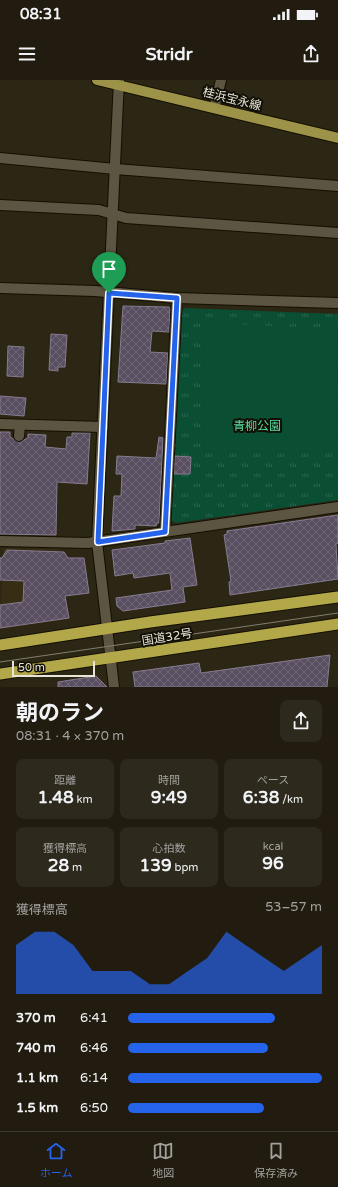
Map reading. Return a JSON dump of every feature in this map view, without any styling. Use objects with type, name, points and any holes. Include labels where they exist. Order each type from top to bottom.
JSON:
[{"type":"highway","name":"国道32号","points":[[0,645],[338,597]]},
{"type":"highway","name":"国道32号","points":[[0,674],[338,624]]},
{"type":"main road","name":"桂浜宝永線","points":[[97,80],[119,83],[338,138]]},
{"type":"street","points":[[214,108],[221,80]]},
{"type":"street","points":[[114,687],[98,542],[119,83]]},
{"type":"street","points":[[0,158],[115,169],[338,186]]},
{"type":"street","points":[[0,205],[99,210],[126,218],[338,233]]},
{"type":"street","points":[[0,288],[177,298],[338,303]]},
{"type":"street","points":[[165,532],[177,298]]},
{"type":"street","points":[[0,424],[103,428]]},
{"type":"street","points":[[19,436],[20,424]]},
{"type":"street","points":[[0,541],[98,542],[338,508]]},
{"type":"shaded area","points":[[3,548],[60,549],[59,582],[64,582],[69,619],[0,629]]},
{"type":"green space","name":"青柳公園","points":[[185,308],[338,314],[338,500],[176,523],[170,520],[181,311]]},
{"type":"green space","points":[[205,323],[338,329],[336,439],[324,453],[203,452]]},
{"type":"building","points":[[123,306],[169,307],[169,332],[152,331],[150,352],[168,353],[166,384],[118,382]]},
{"type":"building","points":[[51,334],[67,335],[65,367],[58,367],[58,371],[49,370]]},
{"type":"building","points":[[8,346],[24,347],[23,377],[7,376]]},
{"type":"building","points":[[0,396],[26,398],[24,416],[0,414]]},
{"type":"building","points":[[0,432],[10,432],[10,437],[19,442],[28,438],[28,434],[46,435],[45,447],[66,449],[67,437],[72,437],[72,433],[90,433],[87,484],[57,482],[56,535],[0,534]]},
{"type":"building","points":[[159,437],[163,438],[159,523],[157,523],[156,526],[135,525],[135,529],[112,531],[114,496],[121,496],[122,474],[116,474],[117,456],[156,458]]},
{"type":"building","points":[[175,456],[191,457],[190,474],[174,474]]},
{"type":"building","points":[[338,515],[338,543],[336,544],[338,579],[230,595],[229,582],[231,581],[224,535],[227,534],[227,531]]},
{"type":"building","points":[[190,538],[197,585],[183,587],[185,602],[123,611],[117,606],[116,598],[172,590],[170,573],[134,578],[133,573],[115,576],[112,550]]},
{"type":"building","points":[[7,550],[64,552],[68,558],[84,558],[89,593],[65,596],[69,618],[0,628],[0,605],[23,602],[24,581],[0,580],[0,558],[2,558]]},
{"type":"building","points":[[330,655],[327,687],[135,687],[133,672],[199,663],[201,673]]},
{"type":"building","points":[[96,676],[107,687],[58,687],[58,682]]},
{"type":"tram line","points":[[0,662],[338,613]]},
{"type":"route","points":[[109,293],[177,298],[165,532],[98,542],[108,308],[109,293]]}]
